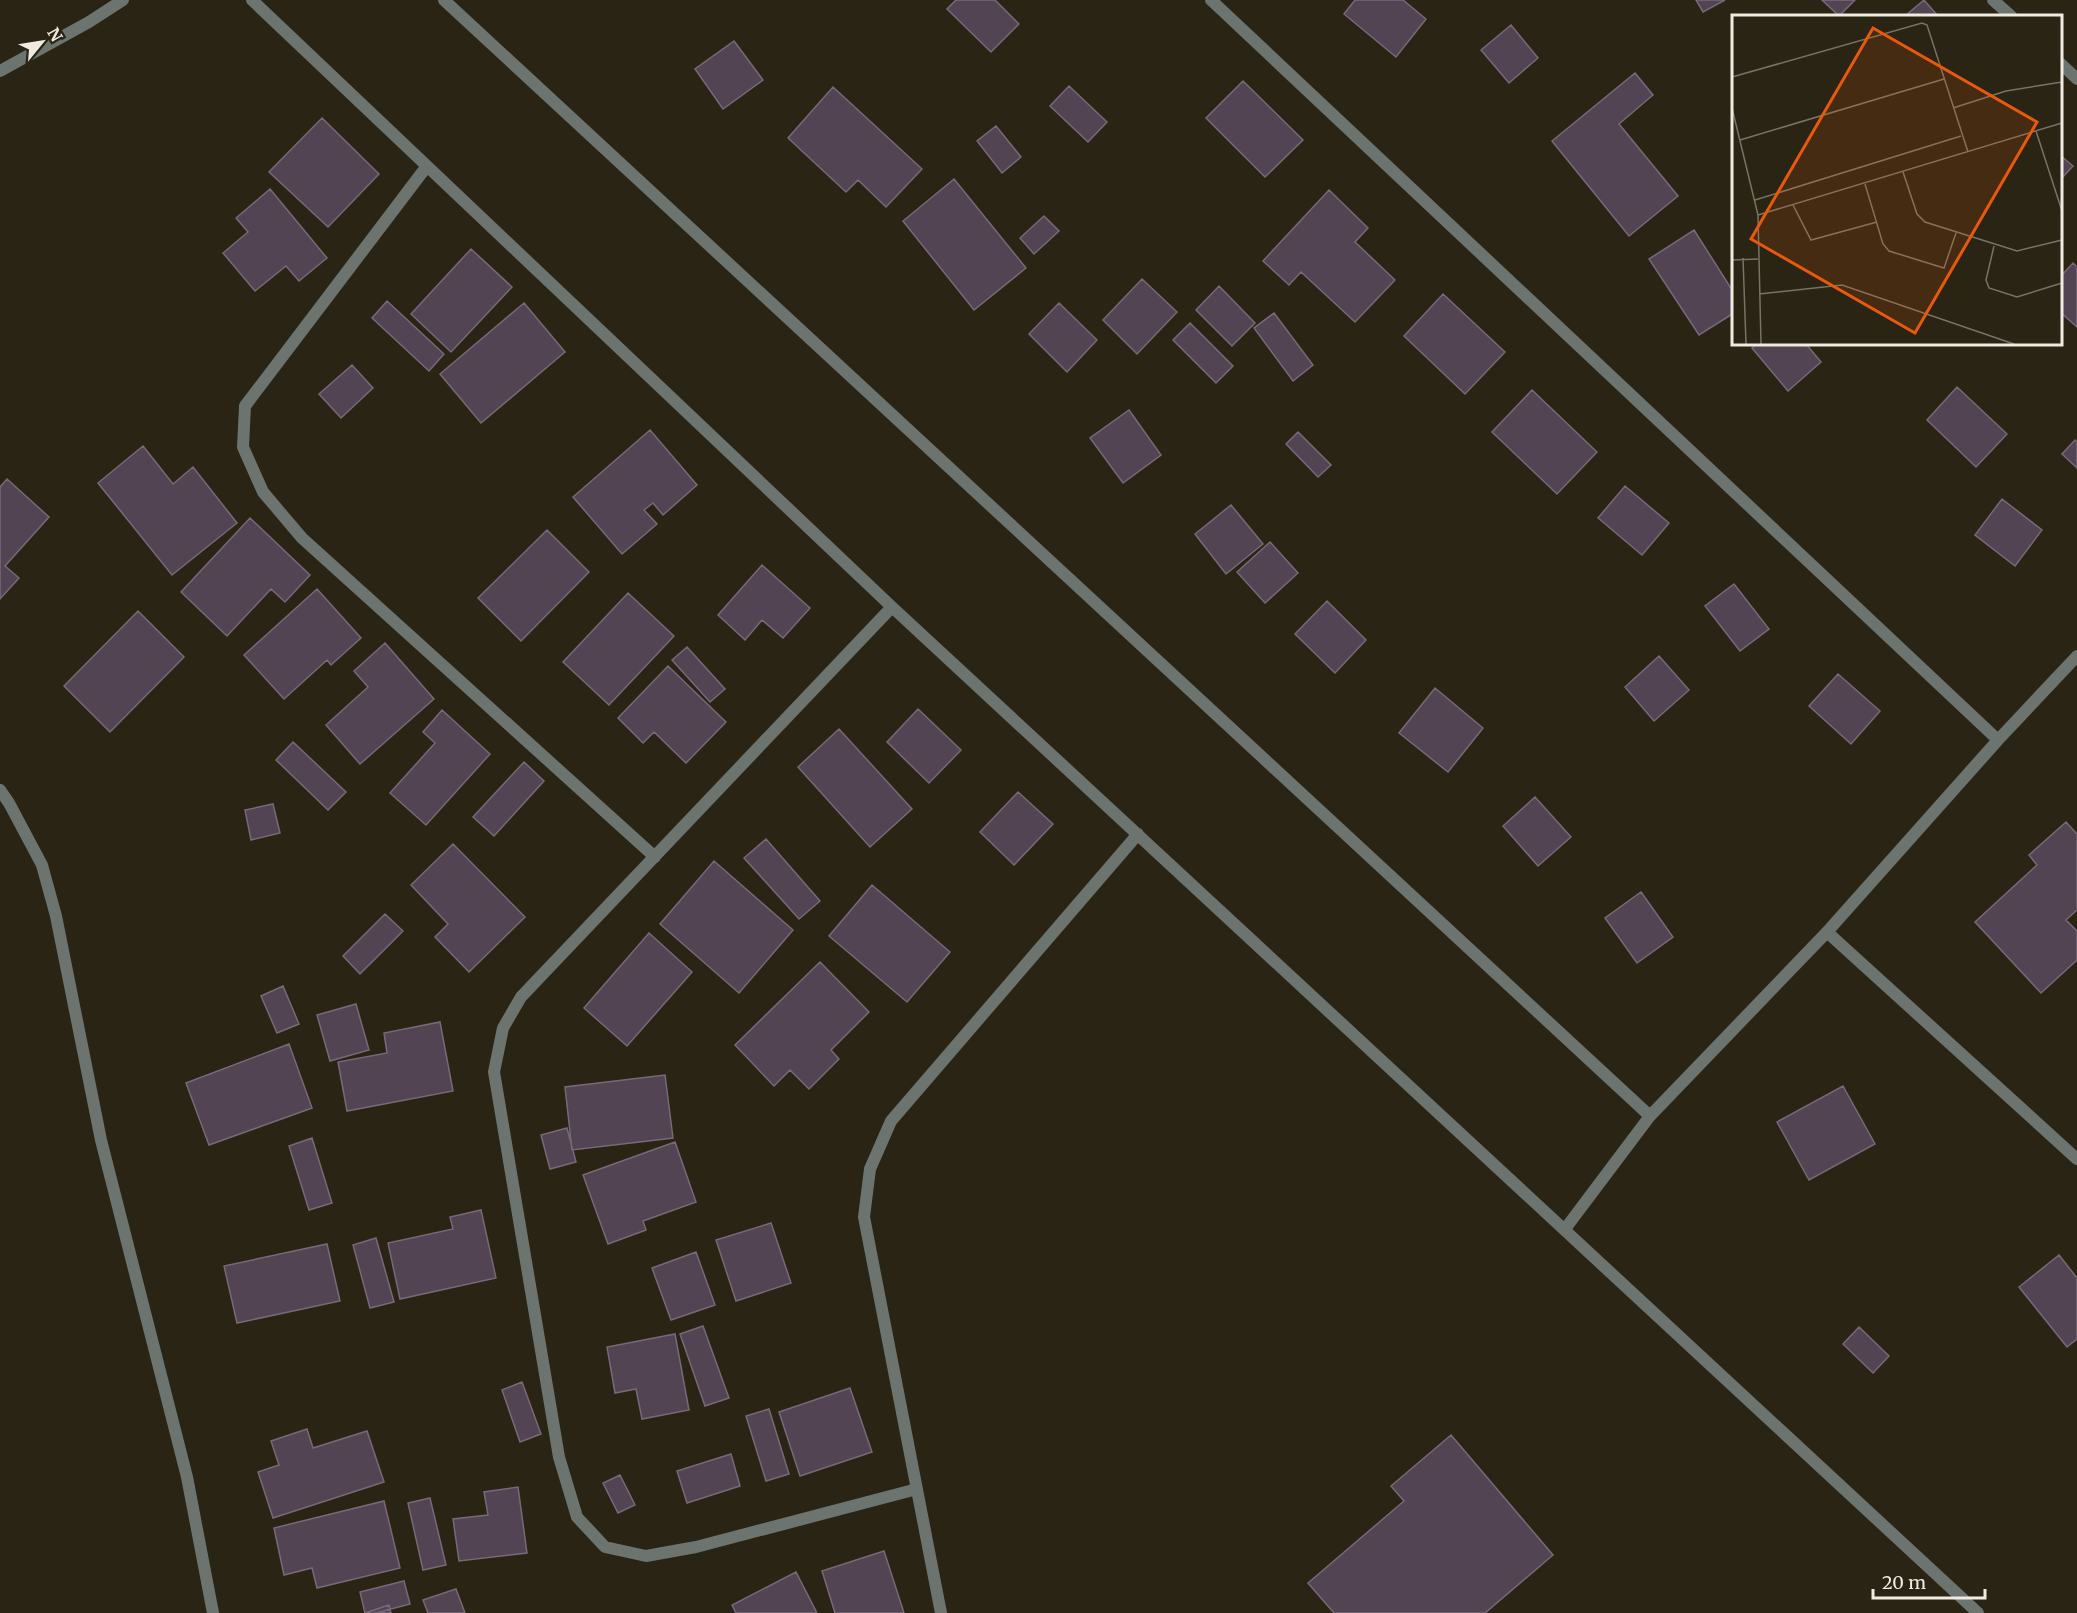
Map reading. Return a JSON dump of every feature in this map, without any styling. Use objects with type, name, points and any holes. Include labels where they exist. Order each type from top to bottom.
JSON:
[{"type":"street","points":[[0,71],[89,22],[123,0]]},
{"type":"street","points":[[252,0],[892,608],[1978,1613]]},
{"type":"street","points":[[444,0],[1650,1116]]},
{"type":"street","points":[[1211,0],[1998,740]]},
{"type":"street","points":[[1993,0],[2010,15]]},
{"type":"street","points":[[2062,64],[2077,79]]},
{"type":"street","points":[[427,166],[245,406],[243,447],[263,492],[302,538],[655,857]]},
{"type":"street","points":[[892,608],[521,997],[503,1028],[495,1072],[559,1457],[577,1517],[605,1547],[646,1556],[696,1547],[917,1489]]},
{"type":"street","points":[[1565,1230],[1650,1116],[1827,932],[1998,740],[2077,656]]},
{"type":"street","points":[[0,790],[42,865],[56,916],[101,1140],[187,1477],[213,1613]]},
{"type":"street","points":[[940,1613],[864,1217],[870,1169],[891,1121],[1138,834]]},
{"type":"street","points":[[1827,932],[2077,1160]]},
{"type":"building","points":[[956,0],[995,0],[1019,24],[991,52],[947,9]]},
{"type":"building","points":[[1355,0],[1403,0],[1426,19],[1396,57],[1344,14]]},
{"type":"building","points":[[1696,0],[1725,0],[1703,12]]},
{"type":"building","points":[[1822,0],[1855,0],[1840,15]]},
{"type":"building","points":[[1924,0],[1937,15],[1906,15]]},
{"type":"building","points":[[1511,25],[1538,58],[1509,83],[1481,50]]},
{"type":"building","points":[[734,41],[763,80],[723,109],[695,69]]},
{"type":"building","points":[[1635,73],[1653,95],[1619,124],[1678,196],[1629,236],[1552,141]]},
{"type":"building","points":[[1243,81],[1303,140],[1265,177],[1206,118]]},
{"type":"building","points":[[1069,86],[1107,122],[1088,142],[1050,106]]},
{"type":"building","points":[[833,87],[922,169],[886,207],[858,180],[846,192],[788,138]]},
{"type":"building","points":[[322,118],[379,174],[328,227],[269,172]]},
{"type":"building","points":[[996,126],[1021,157],[1002,173],[977,141]]},
{"type":"building","points":[[2062,157],[2073,166],[2062,178]]},
{"type":"building","points":[[954,179],[1026,268],[974,310],[903,221]]},
{"type":"building","points":[[270,189],[327,258],[299,281],[286,266],[255,291],[223,253],[248,232],[236,218]]},
{"type":"building","points":[[1329,190],[1368,228],[1355,242],[1395,280],[1355,322],[1301,272],[1289,285],[1263,261]]},
{"type":"building","points":[[1044,216],[1059,231],[1034,254],[1020,238]]},
{"type":"building","points":[[1694,230],[1732,290],[1732,314],[1699,335],[1649,259]]},
{"type":"building","points":[[471,249],[512,287],[451,352],[411,314]]},
{"type":"building","points":[[2073,263],[2077,267],[2077,327],[2062,314],[2062,275]]},
{"type":"building","points":[[1142,279],[1177,312],[1137,354],[1103,320]]},
{"type":"building","points":[[1219,286],[1255,323],[1232,346],[1196,310]]},
{"type":"building","points":[[1443,294],[1505,352],[1465,394],[1404,336]]},
{"type":"building","points":[[387,301],[444,354],[429,371],[372,318]]},
{"type":"building","points":[[524,303],[565,352],[481,423],[440,374]]},
{"type":"building","points":[[1059,303],[1097,340],[1067,372],[1029,334]]},
{"type":"building","points":[[1274,313],[1313,365],[1293,381],[1254,328]]},
{"type":"building","points":[[1190,323],[1233,366],[1216,383],[1173,340]]},
{"type":"building","points":[[1756,345],[1807,345],[1821,362],[1788,391],[1752,348]]},
{"type":"building","points":[[352,365],[373,388],[341,418],[319,394]]},
{"type":"building","points":[[1957,387],[2007,434],[1976,467],[1927,420]]},
{"type":"building","points":[[1532,390],[1597,452],[1557,494],[1492,432]]},
{"type":"building","points":[[1129,410],[1161,455],[1123,483],[1090,438]]},
{"type":"building","points":[[650,430],[697,485],[663,515],[653,503],[644,510],[657,524],[622,554],[573,497]]},
{"type":"building","points":[[1298,432],[1331,465],[1318,477],[1286,444]]},
{"type":"building","points":[[2075,440],[2077,442],[2077,468],[2062,454]]},
{"type":"building","points":[[143,446],[173,484],[193,467],[237,523],[172,575],[98,483]]},
{"type":"building","points":[[7,479],[49,517],[5,566],[19,578],[0,599],[0,487]]},
{"type":"building","points":[[1625,486],[1669,523],[1642,555],[1598,518]]},
{"type":"building","points":[[2002,499],[2042,530],[2015,566],[1975,535]]},
{"type":"building","points":[[1231,505],[1263,544],[1226,574],[1195,534]]},
{"type":"building","points":[[250,518],[310,575],[285,602],[271,589],[227,636],[181,592]]},
{"type":"building","points":[[547,530],[589,572],[521,641],[478,598]]},
{"type":"building","points":[[1270,542],[1298,573],[1265,603],[1237,572]]},
{"type":"building","points":[[762,565],[810,608],[783,638],[762,620],[745,640],[718,615]]},
{"type":"building","points":[[1734,584],[1769,629],[1740,651],[1705,606]]},
{"type":"building","points":[[317,589],[361,638],[331,665],[327,660],[284,699],[244,655]]},
{"type":"building","points":[[628,593],[674,636],[609,705],[563,662]]},
{"type":"building","points":[[1327,601],[1366,640],[1335,673],[1295,634]]},
{"type":"building","points":[[138,611],[184,657],[110,732],[64,686]]},
{"type":"building","points":[[385,643],[434,699],[360,764],[326,725],[368,687],[354,671]]},
{"type":"building","points":[[687,647],[725,689],[710,702],[672,660]]},
{"type":"building","points":[[1659,656],[1689,690],[1654,721],[1625,687]]},
{"type":"building","points":[[668,666],[726,722],[686,763],[654,732],[643,743],[618,718]]},
{"type":"building","points":[[1838,674],[1880,711],[1851,744],[1809,706]]},
{"type":"building","points":[[1435,688],[1483,728],[1448,772],[1399,733]]},
{"type":"building","points":[[918,709],[961,750],[929,783],[887,742]]},
{"type":"building","points":[[442,710],[490,754],[426,825],[390,793],[435,743],[423,732]]},
{"type":"building","points":[[839,729],[912,809],[870,847],[798,767]]},
{"type":"building","points":[[293,742],[346,792],[328,810],[276,760]]},
{"type":"building","points":[[524,762],[544,781],[494,836],[473,817]]},
{"type":"building","points":[[1018,792],[1053,824],[1014,865],[980,832]]},
{"type":"building","points":[[1535,797],[1571,837],[1538,866],[1503,826]]},
{"type":"building","points":[[273,804],[280,833],[251,840],[245,810]]},
{"type":"building","points":[[2066,822],[2077,834],[2077,910],[2066,920],[2077,931],[2077,960],[2041,993],[1975,922],[2037,865],[2029,855]]},
{"type":"building","points":[[766,839],[820,901],[799,919],[744,858]]},
{"type":"building","points":[[453,844],[525,917],[469,972],[435,937],[448,924],[411,885]]},
{"type":"building","points":[[714,861],[793,930],[739,993],[660,924]]},
{"type":"building","points":[[872,885],[950,952],[907,1002],[829,936]]},
{"type":"building","points":[[1641,892],[1673,937],[1637,963],[1605,918]]},
{"type":"building","points":[[385,914],[403,931],[360,974],[343,956]]},
{"type":"building","points":[[649,933],[692,972],[627,1046],[584,1008]]},
{"type":"building","points":[[820,962],[869,1012],[831,1050],[839,1059],[809,1089],[790,1070],[774,1086],[735,1045]]},
{"type":"building","points":[[283,986],[299,1024],[277,1033],[261,996]]},
{"type":"building","points":[[356,1004],[369,1050],[330,1061],[317,1015]]},
{"type":"building","points":[[440,1022],[453,1091],[347,1111],[338,1062],[387,1053],[384,1033]]},
{"type":"building","points":[[289,1044],[312,1108],[209,1145],[186,1083]]},
{"type":"building","points":[[665,1075],[673,1138],[572,1150],[565,1087]]},
{"type":"building","points":[[1843,1086],[1875,1144],[1809,1180],[1777,1122]]},
{"type":"building","points":[[567,1128],[576,1162],[550,1169],[541,1135]]},
{"type":"building","points":[[312,1138],[332,1203],[309,1210],[289,1146]]},
{"type":"building","points":[[675,1142],[696,1202],[643,1221],[646,1230],[608,1244],[583,1175]]},
{"type":"building","points":[[481,1210],[496,1278],[400,1299],[388,1243],[453,1229],[450,1217]]},
{"type":"building","points":[[771,1223],[791,1283],[736,1301],[716,1240]]},
{"type":"building","points":[[376,1238],[394,1302],[370,1308],[353,1245]]},
{"type":"building","points":[[327,1244],[340,1301],[237,1323],[224,1266]]},
{"type":"building","points":[[696,1252],[715,1305],[671,1320],[652,1268]]},
{"type":"building","points":[[2059,1255],[2077,1278],[2077,1339],[2067,1347],[2019,1287]]},
{"type":"building","points":[[703,1326],[729,1398],[705,1406],[680,1334]]},
{"type":"building","points":[[1859,1327],[1889,1356],[1873,1373],[1843,1344]]},
{"type":"building","points":[[675,1334],[689,1410],[642,1419],[636,1389],[615,1393],[607,1347]]},
{"type":"building","points":[[522,1382],[541,1434],[520,1442],[502,1390]]},
{"type":"building","points":[[850,1388],[872,1452],[800,1476],[779,1412]]},
{"type":"building","points":[[769,1409],[789,1474],[766,1481],[746,1416]]},
{"type":"building","points":[[307,1429],[313,1448],[367,1431],[384,1482],[273,1518],[258,1472],[279,1465],[271,1441]]},
{"type":"building","points":[[1451,1435],[1553,1555],[1485,1613],[1334,1613],[1308,1583],[1404,1501],[1391,1486]]},
{"type":"building","points":[[731,1454],[740,1486],[687,1503],[677,1471]]},
{"type":"building","points":[[620,1475],[635,1505],[618,1513],[603,1483]]},
{"type":"building","points":[[518,1487],[527,1553],[459,1561],[453,1519],[488,1515],[484,1492]]},
{"type":"building","points":[[430,1498],[446,1565],[423,1570],[408,1503]]},
{"type":"building","points":[[384,1501],[400,1568],[317,1588],[312,1568],[284,1575],[274,1528]]},
{"type":"building","points":[[884,1551],[904,1613],[835,1613],[822,1571]]},
{"type":"building","points":[[796,1572],[817,1613],[736,1613],[732,1605]]},
{"type":"building","points":[[404,1581],[410,1604],[376,1613],[365,1613],[360,1592]]},
{"type":"building","points":[[456,1589],[465,1613],[428,1613],[423,1600]]},
{"type":"building","points":[[389,1605],[391,1613],[365,1613]]}]
